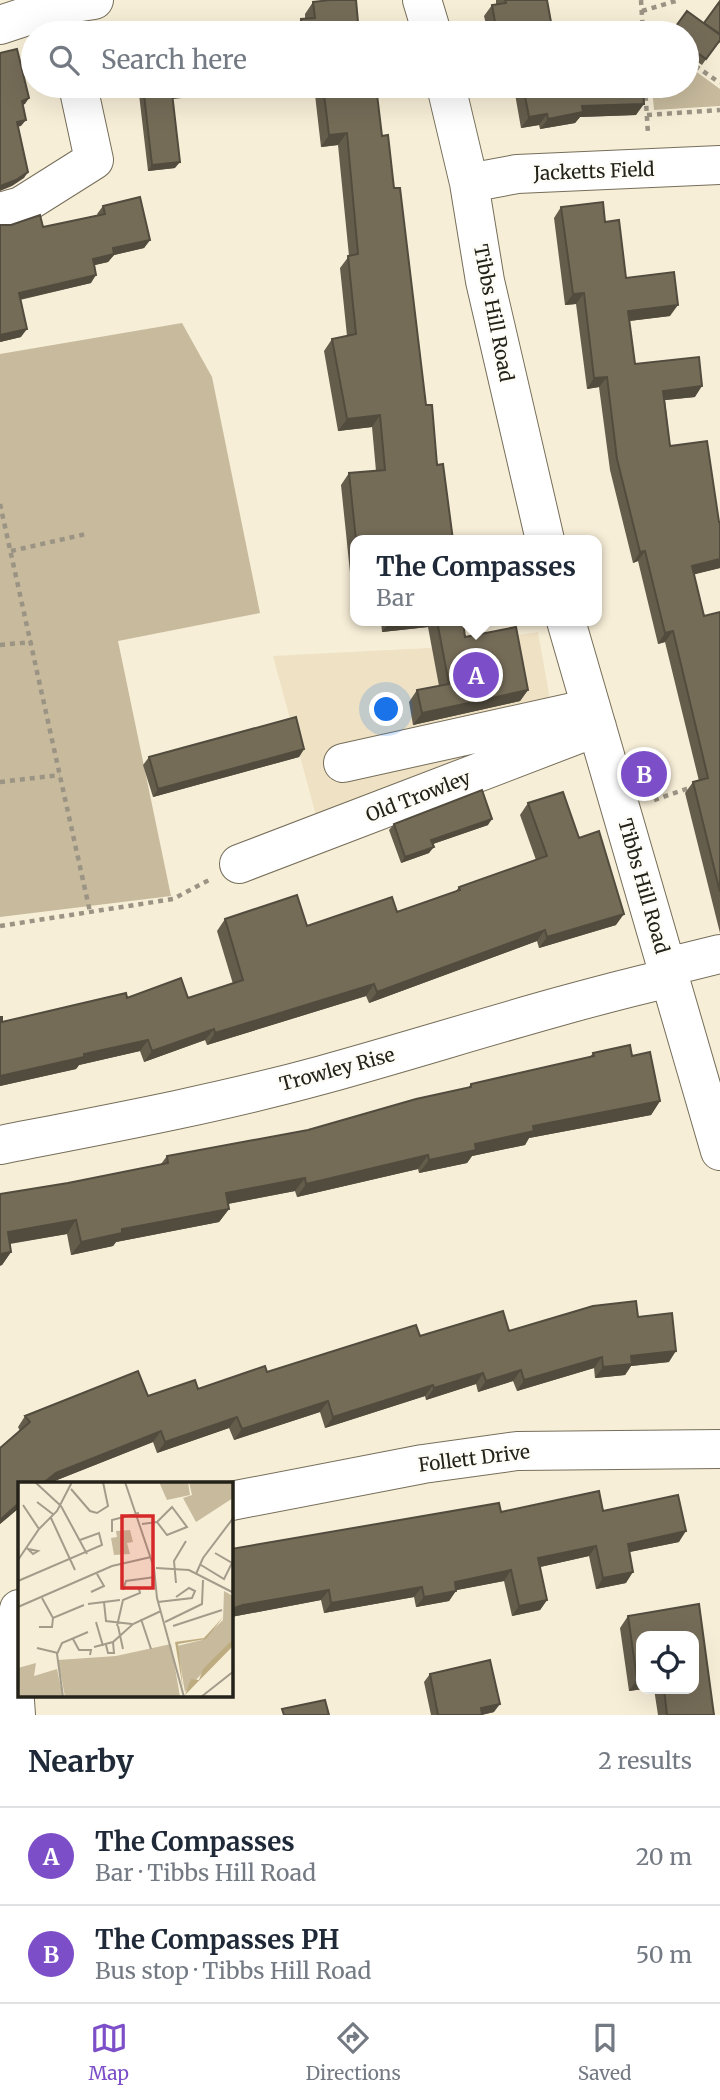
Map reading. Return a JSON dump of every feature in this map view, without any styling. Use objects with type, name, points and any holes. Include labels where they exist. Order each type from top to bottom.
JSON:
[{"type":"street","points":[[422,0],[428,21]]},
{"type":"street","points":[[25,21],[74,13]]},
{"type":"street","points":[[0,25],[21,22]]},
{"type":"street","points":[[0,212],[21,206],[94,160],[81,98]]},
{"type":"street","name":"Tibbs Hill Road","points":[[449,98],[469,183],[488,295],[544,535]]},
{"type":"street","name":"Jacketts Field","points":[[469,183],[517,174],[720,165]]},
{"type":"street","name":"Tibbs Hill Road","points":[[567,626],[720,1151]]},
{"type":"street","points":[[343,763],[594,718]]},
{"type":"street","name":"Old Trowley","points":[[239,864],[594,718]]},
{"type":"street","name":"Trowley Rise","points":[[0,1146],[181,1110],[320,1075],[668,973],[720,954]]},
{"type":"street","name":"Follett Drive","points":[[233,1501],[423,1464],[517,1451],[720,1449]]},
{"type":"street","points":[[16,1715],[10,1645],[18,1613]]},
{"type":"path","points":[[641,0],[642,21]]},
{"type":"path","points":[[642,11],[680,0]]},
{"type":"path","points":[[699,68],[720,83]]},
{"type":"path","points":[[646,98],[650,169]]},
{"type":"path","points":[[647,115],[720,110]]},
{"type":"path","points":[[0,505],[90,912]]},
{"type":"path","points":[[11,551],[86,534]]},
{"type":"path","points":[[0,645],[32,642]]},
{"type":"path","points":[[0,782],[61,775]]},
{"type":"path","points":[[654,811],[651,800],[693,787]]},
{"type":"path","points":[[0,926],[173,899],[239,864]]},
{"type":"shaded area","points":[[699,74],[720,89],[720,106],[654,110],[653,98],[699,98]]},
{"type":"shaded area","points":[[182,323],[212,377],[260,613],[118,641],[171,896],[0,917],[0,354]]},
{"type":"shaded area","points":[[538,632],[557,739],[318,823],[273,656],[429,648]]},
{"type":"building","points":[[356,0],[358,21],[301,21],[315,18],[313,2]]},
{"type":"building","points":[[505,0],[547,0],[551,21],[495,21],[492,5],[506,3]]},
{"type":"building","points":[[720,1],[720,34],[704,23]]},
{"type":"building","points":[[687,11],[720,35],[720,40],[706,59],[699,54],[699,21],[680,21]]},
{"type":"building","points":[[17,49],[21,65],[21,98],[29,98],[22,101],[26,120],[17,122],[28,172],[0,186],[0,53]]},
{"type":"building","points":[[144,98],[173,98],[180,162],[152,165]]},
{"type":"building","points":[[324,98],[377,98],[382,136],[388,135],[394,188],[400,188],[426,405],[432,405],[437,465],[443,464],[452,535],[355,535],[349,473],[385,470],[380,415],[347,419],[332,339],[356,334],[348,256],[358,254],[347,133],[329,135]]},
{"type":"building","points":[[525,98],[644,98],[644,104],[582,106],[583,112],[548,119],[547,114],[529,117]]},
{"type":"building","points":[[140,197],[150,240],[113,248],[114,254],[93,259],[96,275],[19,293],[27,329],[0,335],[0,225],[11,225],[40,215],[43,227],[105,214],[103,206]]},
{"type":"building","points":[[603,202],[605,222],[619,220],[626,278],[674,272],[678,305],[628,311],[635,364],[699,357],[702,386],[663,391],[670,446],[707,441],[720,522],[720,559],[692,566],[704,616],[720,612],[720,892],[693,782],[708,778],[673,631],[665,633],[645,551],[640,552],[617,459],[607,377],[594,378],[584,293],[573,294],[561,207]]},
{"type":"building","points":[[438,626],[464,626],[465,637],[516,627],[528,690],[422,713],[417,690],[449,684]]},
{"type":"building","points":[[296,717],[304,749],[158,789],[149,757]]},
{"type":"building","points":[[482,790],[492,819],[431,840],[434,847],[405,857],[394,824]]},
{"type":"building","points":[[563,792],[579,838],[599,831],[624,914],[547,937],[545,930],[377,992],[374,984],[215,1033],[214,1029],[152,1051],[148,1040],[0,1076],[0,1017],[2,1022],[126,993],[127,998],[181,978],[188,998],[243,980],[225,919],[297,895],[307,926],[392,897],[397,912],[460,890],[459,887],[547,856],[528,803]]},
{"type":"building","points":[[630,1045],[632,1056],[650,1052],[660,1101],[533,1126],[534,1131],[475,1144],[476,1150],[429,1160],[428,1155],[306,1184],[305,1178],[226,1193],[229,1209],[122,1229],[122,1233],[81,1242],[76,1220],[8,1232],[11,1252],[0,1254],[0,1194],[168,1163],[167,1156],[308,1130],[416,1099],[471,1087],[471,1084],[594,1056],[593,1053]]},
{"type":"building","points":[[636,1301],[638,1317],[672,1313],[676,1351],[631,1356],[632,1364],[603,1367],[602,1357],[524,1380],[521,1370],[486,1381],[483,1373],[434,1388],[433,1385],[333,1417],[328,1401],[242,1429],[237,1417],[165,1442],[161,1431],[56,1473],[45,1482],[18,1482],[18,1504],[0,1520],[0,1448],[30,1422],[25,1416],[138,1371],[148,1396],[195,1380],[198,1389],[265,1366],[267,1372],[416,1325],[420,1336],[503,1311],[509,1331],[593,1306]]},
{"type":"building","points":[[599,1491],[603,1511],[678,1495],[686,1531],[628,1544],[633,1572],[603,1578],[596,1546],[538,1558],[547,1600],[519,1606],[511,1570],[455,1582],[456,1591],[424,1597],[422,1587],[331,1603],[329,1590],[233,1608],[233,1549],[499,1503],[501,1512]]},
{"type":"building","points":[[699,1604],[714,1715],[667,1715],[665,1694],[699,1694],[699,1631],[636,1631],[636,1672],[628,1616]]},
{"type":"building","points":[[490,1660],[500,1704],[481,1708],[482,1715],[438,1715],[430,1674]]},
{"type":"building","points":[[325,1700],[329,1715],[284,1715],[282,1709]]},
{"type":"place","name":"The Compasses","points":[[476,675]]},
{"type":"place","name":"The Compasses PH","points":[[644,774]]}]
